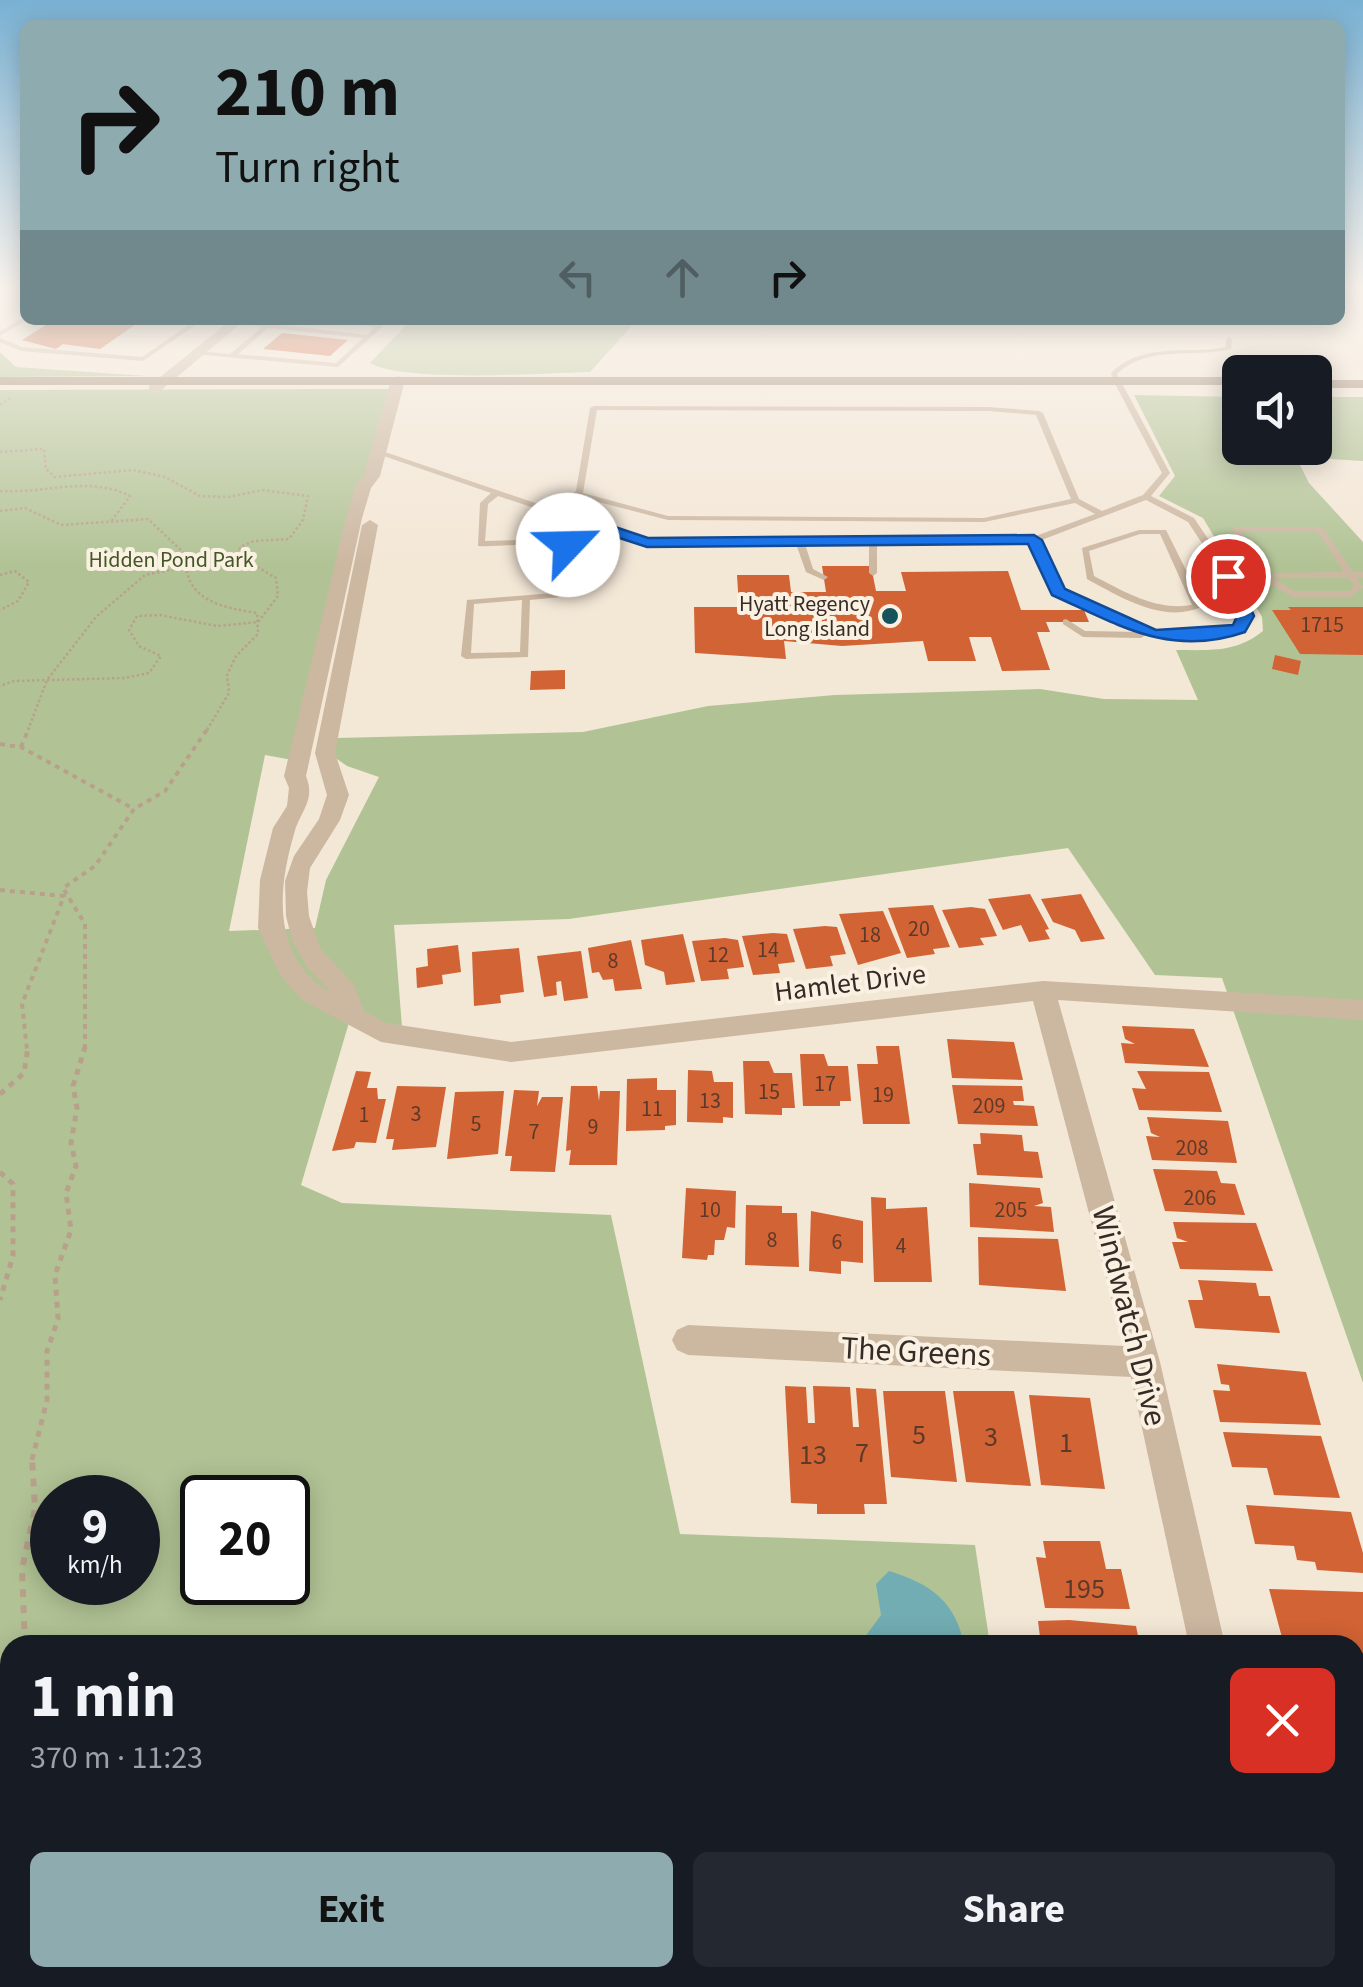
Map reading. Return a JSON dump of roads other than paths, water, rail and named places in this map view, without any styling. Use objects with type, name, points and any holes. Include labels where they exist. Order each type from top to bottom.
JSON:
[{"type":"main road","points":[[0,381],[157,385],[1218,381]]},
{"type":"main road","points":[[1118,384],[1222,388]]},
{"type":"main road","points":[[1332,384],[1363,384]]},
{"type":"main road","points":[[7,392],[157,385]]},
{"type":"street","points":[[157,385],[162,381]]},
{"type":"street","name":"Hamlet Drive","points":[[396,384],[372,476],[363,487],[354,518],[296,776],[300,788],[298,806],[284,828],[272,880],[270,928],[289,969],[324,1004],[352,1012],[382,1032],[511,1052],[1042,990],[1363,1010]]},
{"type":"street","name":"Hamlet Drive","points":[[352,1012],[345,985],[323,970],[309,950],[298,918],[296,874],[319,830],[334,813],[338,791],[324,754],[377,488],[372,476]]},
{"type":"street","points":[[296,776],[333,774]]},
{"type":"street","points":[[284,828],[319,830]]},
{"type":"street","name":"Windwatch Drive","points":[[1042,990],[1144,1362],[1204,1635]]},
{"type":"street","name":"The Greens","points":[[688,1340],[1144,1362]]},
{"type":"lane","points":[[378,453],[647,542],[1034,540],[1146,497],[1166,472],[1116,381]]},
{"type":"lane","points":[[555,511],[578,494],[594,408],[988,409],[1040,413],[1076,500],[1101,514]]},
{"type":"lane","points":[[498,492],[484,504],[481,544],[570,543],[594,536],[596,528]]},
{"type":"lane","points":[[578,494],[648,517],[719,519],[947,520],[1022,514],[1076,500]]},
{"type":"lane","points":[[1066,622],[1083,634],[1224,634],[1240,628],[1245,616],[1228,576],[1191,520],[1146,497]]},
{"type":"lane","points":[[719,519],[722,542]]},
{"type":"lane","points":[[947,520],[955,543]]},
{"type":"lane","points":[[1236,529],[1319,529],[1359,586],[1350,594],[1292,594],[1264,576],[1236,529]]},
{"type":"lane","points":[[1139,532],[1163,532],[1185,578],[1198,607],[1177,612],[1140,603],[1090,577],[1085,550],[1139,532]]},
{"type":"lane","points":[[1034,540],[1058,592],[1061,610]]},
{"type":"lane","points":[[800,542],[809,570],[824,577]]},
{"type":"lane","points":[[526,600],[525,654],[466,656],[470,602],[568,594],[581,582],[586,559],[570,543]]},
{"type":"lane","points":[[872,573],[873,543]]},
{"type":"lane","points":[[1185,578],[1363,575]]},
{"type":"lane","points":[[1058,592],[1154,635]]},
{"type":"water","points":[[889,1571],[928,1588],[947,1605],[962,1635],[866,1635],[881,1615],[876,1584]]},
{"type":"place","name":"Hyatt Regency Long Island","points":[[890,616]]},
{"type":"park label","name":"Hidden Pond Park","points":[[171,559]]}]
